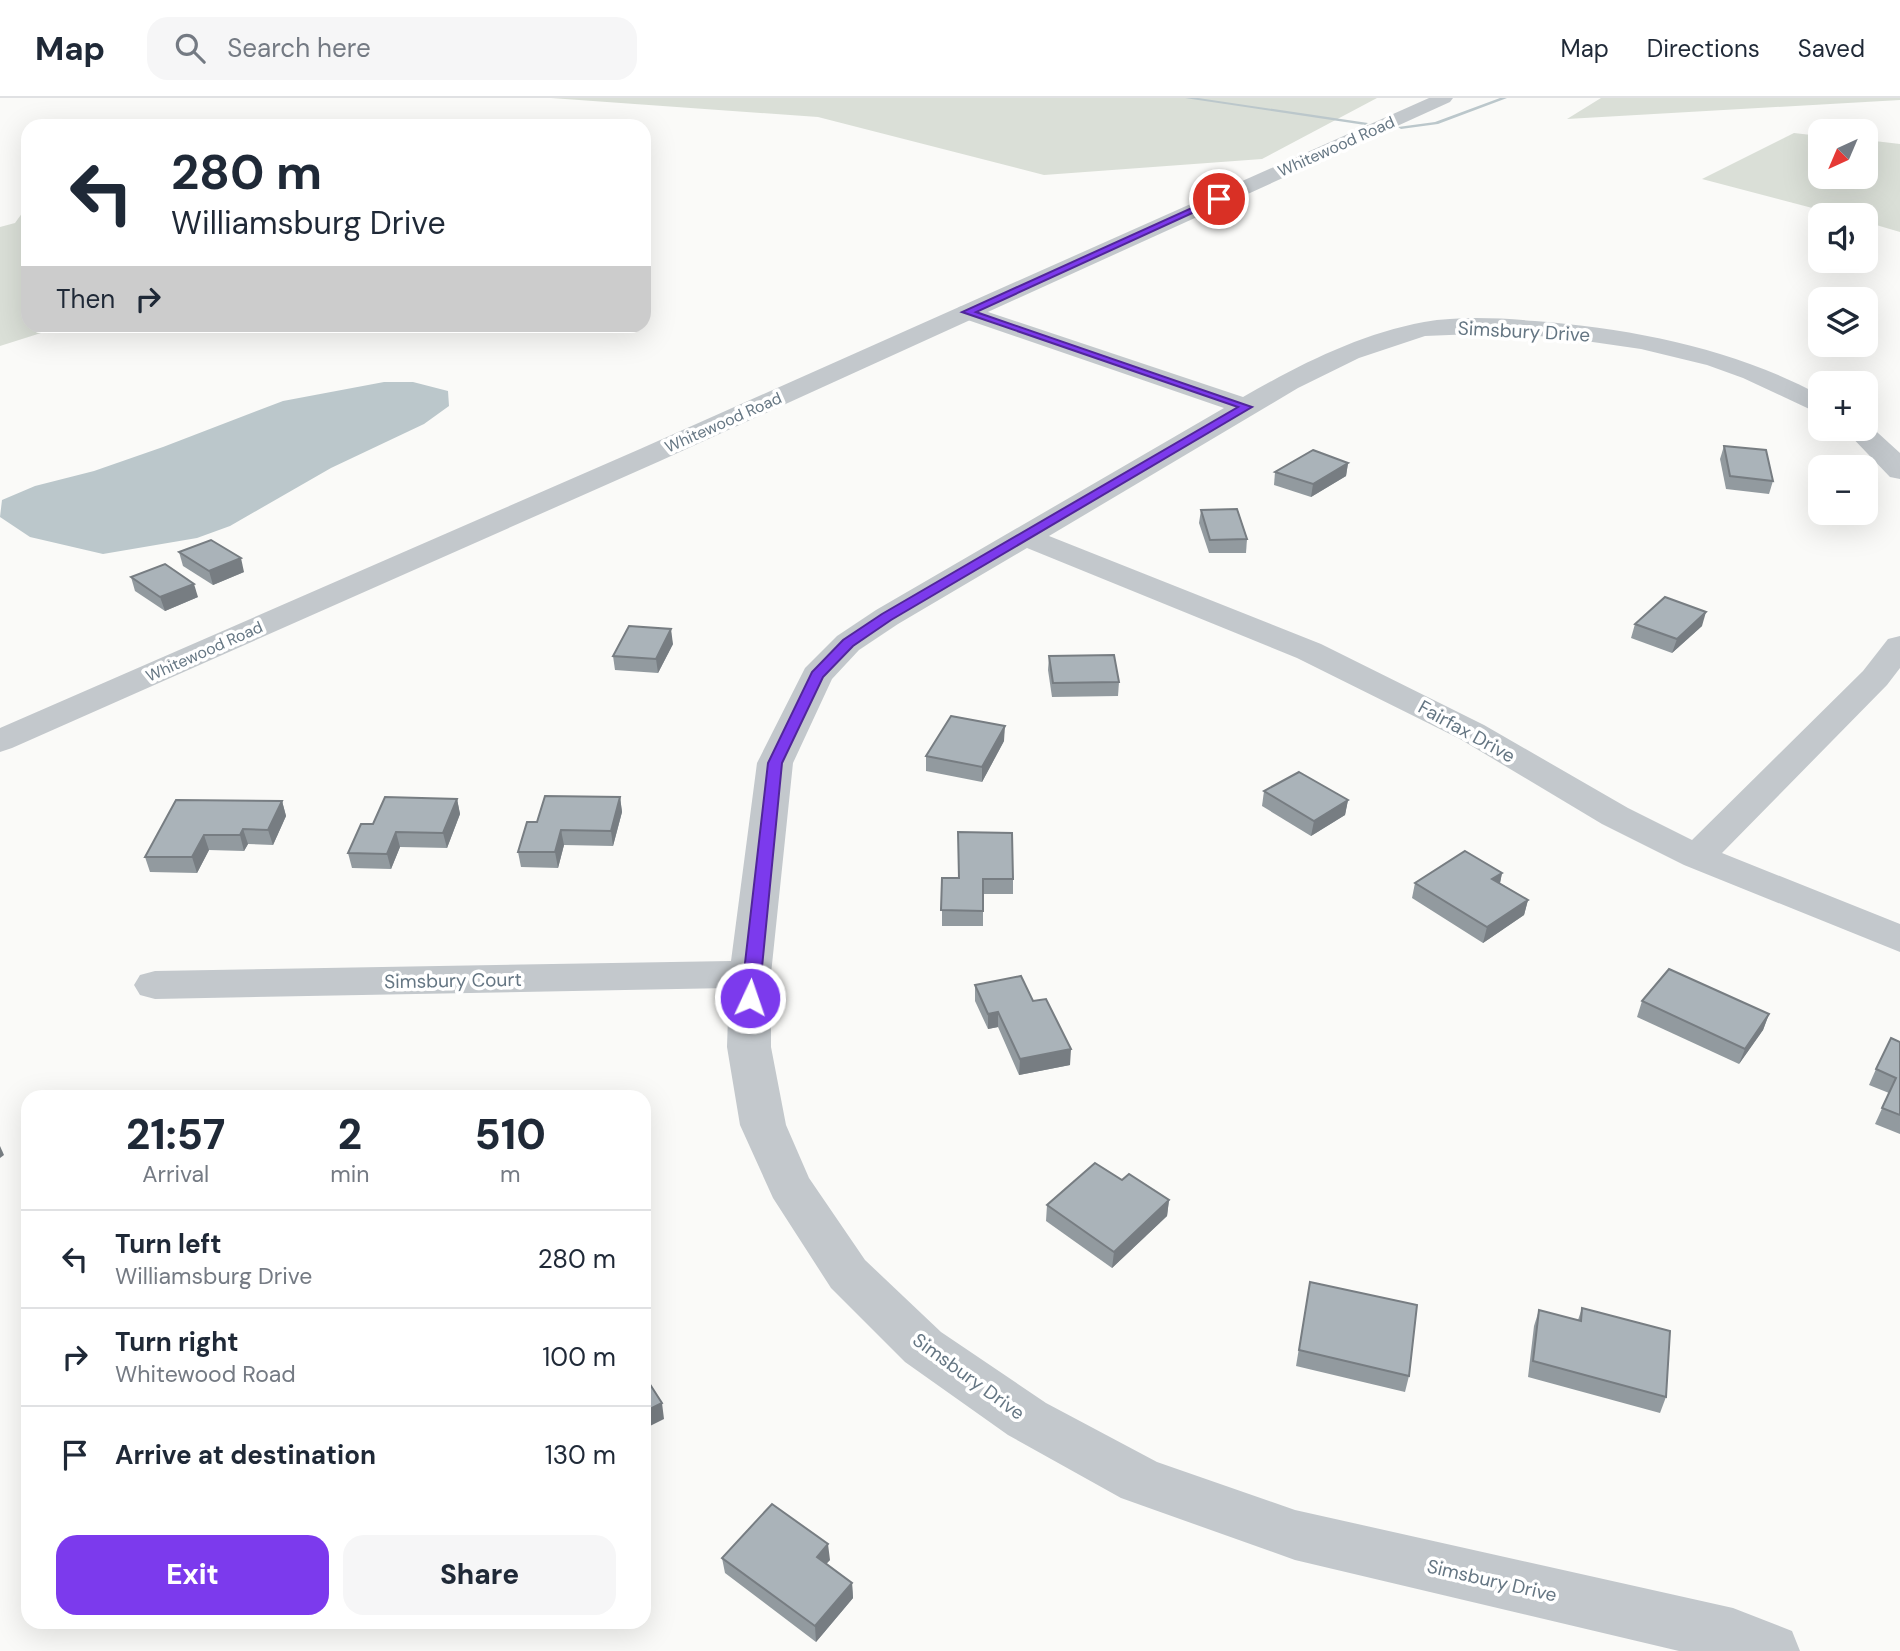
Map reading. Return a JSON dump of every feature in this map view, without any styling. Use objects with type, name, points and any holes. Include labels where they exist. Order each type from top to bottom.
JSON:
[{"type":"street","name":"Whitewood Road","points":[[0,741],[1444,98]]},
{"type":"street","points":[[967,312],[1246,407]]},
{"type":"street","name":"Simsbury Drive","points":[[1771,1651],[1733,1636],[1295,1535],[1140,1481],[1027,1419],[923,1347],[848,1274],[789,1185],[762,1125],[749,1047],[750,974],[775,763],[817,675],[848,643],[887,617],[1246,407],[1341,357],[1374,343],[1412,332],[1495,326],[1602,335],[1713,359],[1766,379],[1808,401]]},
{"type":"street","points":[[1871,441],[1900,471]]},
{"type":"street","name":"Fairfax Drive","points":[[1026,537],[1309,651],[1461,726],[1615,816],[1698,857],[1900,939]]},
{"type":"street","points":[[1698,857],[1875,678],[1900,646]]},
{"type":"street","name":"Simsbury Court","points":[[155,985],[750,974]]},
{"type":"shaded area","points":[[551,98],[1377,98],[1262,159],[1044,175],[818,117]]},
{"type":"shaded area","points":[[1601,98],[1900,98],[1900,100],[1567,119]]},
{"type":"shaded area","points":[[1794,133],[1808,135],[1808,189],[1878,189],[1878,141],[1900,144],[1900,232],[1878,226],[1878,203],[1808,203],[1808,207],[1702,179]]},
{"type":"shaded area","points":[[21,215],[21,333],[41,333],[0,346],[0,227],[15,223]]},
{"type":"shaded area","points":[[384,382],[413,382],[448,391],[449,406],[424,424],[331,468],[230,526],[197,538],[103,554],[30,537],[0,517],[2,500],[35,486],[94,471],[283,401]]},
{"type":"building","points":[[1724,446],[1766,450],[1773,481],[1730,476]]},
{"type":"building","points":[[1313,450],[1348,463],[1313,484],[1275,472]]},
{"type":"building","points":[[1237,509],[1247,539],[1210,540],[1201,510]]},
{"type":"building","points":[[211,540],[241,558],[209,571],[179,552]]},
{"type":"building","points":[[165,564],[194,584],[160,597],[131,577]]},
{"type":"building","points":[[1665,597],[1706,612],[1677,639],[1635,624]]},
{"type":"building","points":[[629,626],[671,629],[656,659],[613,656]]},
{"type":"building","points":[[1114,655],[1119,682],[1053,683],[1049,656]]},
{"type":"building","points":[[951,716],[1005,726],[982,767],[926,756]]},
{"type":"building","points":[[1299,772],[1348,800],[1314,821],[1264,791]]},
{"type":"building","points":[[545,796],[620,797],[611,831],[561,830],[555,852],[518,852],[527,822],[537,822]]},
{"type":"building","points":[[385,797],[457,799],[443,833],[396,832],[387,854],[348,853],[361,824],[373,824]]},
{"type":"building","points":[[176,800],[282,801],[268,830],[243,829],[240,835],[204,835],[192,857],[145,857]]},
{"type":"building","points":[[958,832],[1012,833],[1013,879],[983,879],[983,911],[941,910],[942,878],[959,878]]},
{"type":"building","points":[[1465,851],[1502,873],[1492,879],[1528,900],[1487,927],[1415,883]]},
{"type":"building","points":[[1669,969],[1769,1014],[1745,1049],[1642,1001]]},
{"type":"building","points":[[1021,976],[1033,1001],[1046,999],[1071,1049],[1020,1059],[998,1012],[988,1014],[975,985]]},
{"type":"building","points":[[1891,1038],[1900,1042],[1900,1115],[1882,1108],[1896,1078],[1876,1069]]},
{"type":"building","points":[[1095,1163],[1122,1180],[1129,1174],[1169,1200],[1114,1252],[1047,1205]]},
{"type":"building","points":[[1310,1282],[1417,1305],[1409,1376],[1299,1350]]},
{"type":"building","points":[[1582,1308],[1670,1331],[1666,1397],[1533,1361],[1539,1310],[1581,1321]]},
{"type":"building","points":[[651,1386],[662,1403],[651,1408]]},
{"type":"building","points":[[772,1504],[828,1544],[817,1557],[852,1583],[815,1626],[722,1558]]},
{"type":"waterway","points":[[1187,98],[1365,123]]},
{"type":"waterway","points":[[1401,127],[1436,123],[1505,98]]},
{"type":"route","points":[[750,998],[750,974],[775,763],[817,675],[848,643],[887,617],[1246,407],[967,312],[1219,199]]}]
